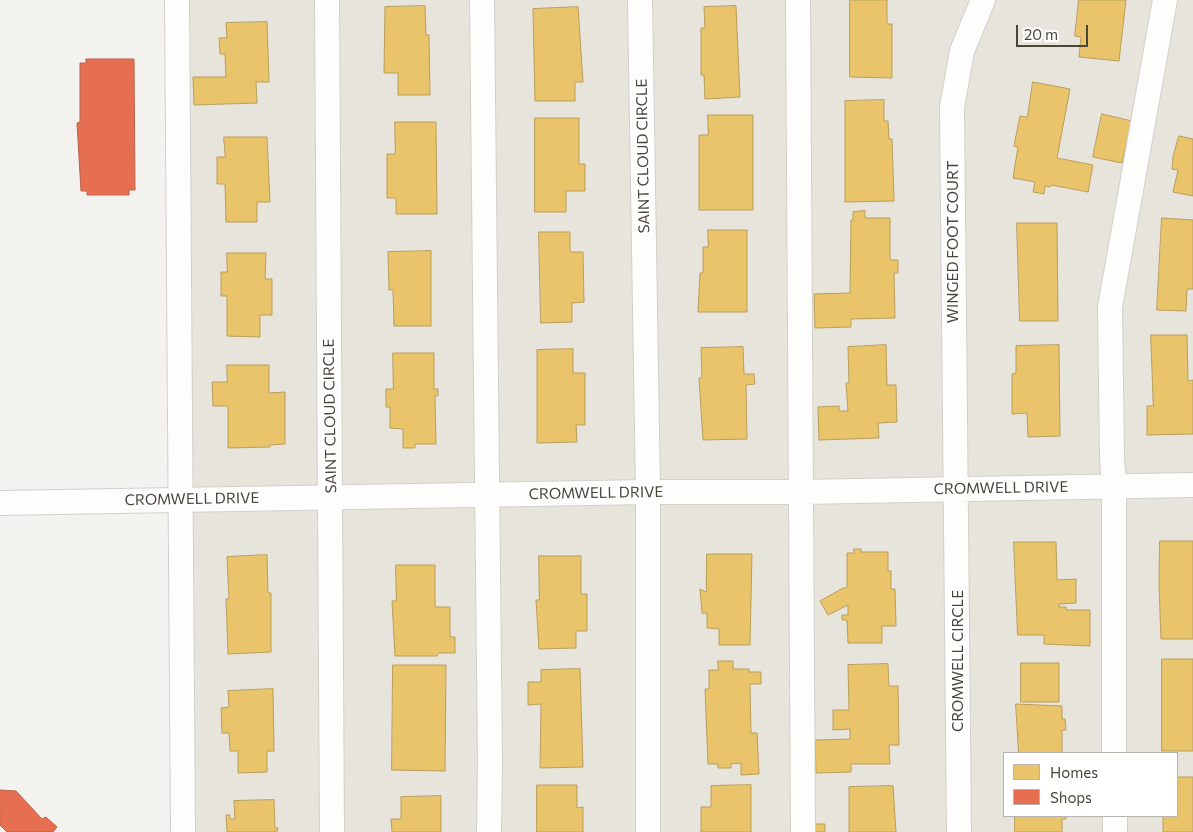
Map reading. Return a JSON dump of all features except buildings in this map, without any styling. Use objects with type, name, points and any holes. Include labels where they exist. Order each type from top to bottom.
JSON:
[{"type":"street","points":[[177,0],[183,832]]},
{"type":"street","name":"SAINT CLOUD CIRCLE","points":[[326,0],[332,832]]},
{"type":"street","points":[[482,0],[488,495],[489,832]]},
{"type":"street","name":"SAINT CLOUD CIRCLE","points":[[640,0],[648,492]]},
{"type":"street","points":[[798,0],[803,832]]},
{"type":"street","name":"WINGED FOOT COURT","points":[[957,489],[955,464],[952,107],[962,51],[984,0]]},
{"type":"street","points":[[1114,752],[1114,486],[1110,307],[1165,0]]},
{"type":"street","name":"CROMWELL DRIVE","points":[[0,503],[1193,485]]},
{"type":"street","name":"CROMWELL CIRCLE","points":[[957,489],[959,832]]},
{"type":"street","points":[[648,492],[648,832]]},
{"type":"street","points":[[1115,817],[1115,832]]},
{"type":"shaded area","points":[[170,0],[1193,0],[1193,832],[172,832]]}]
